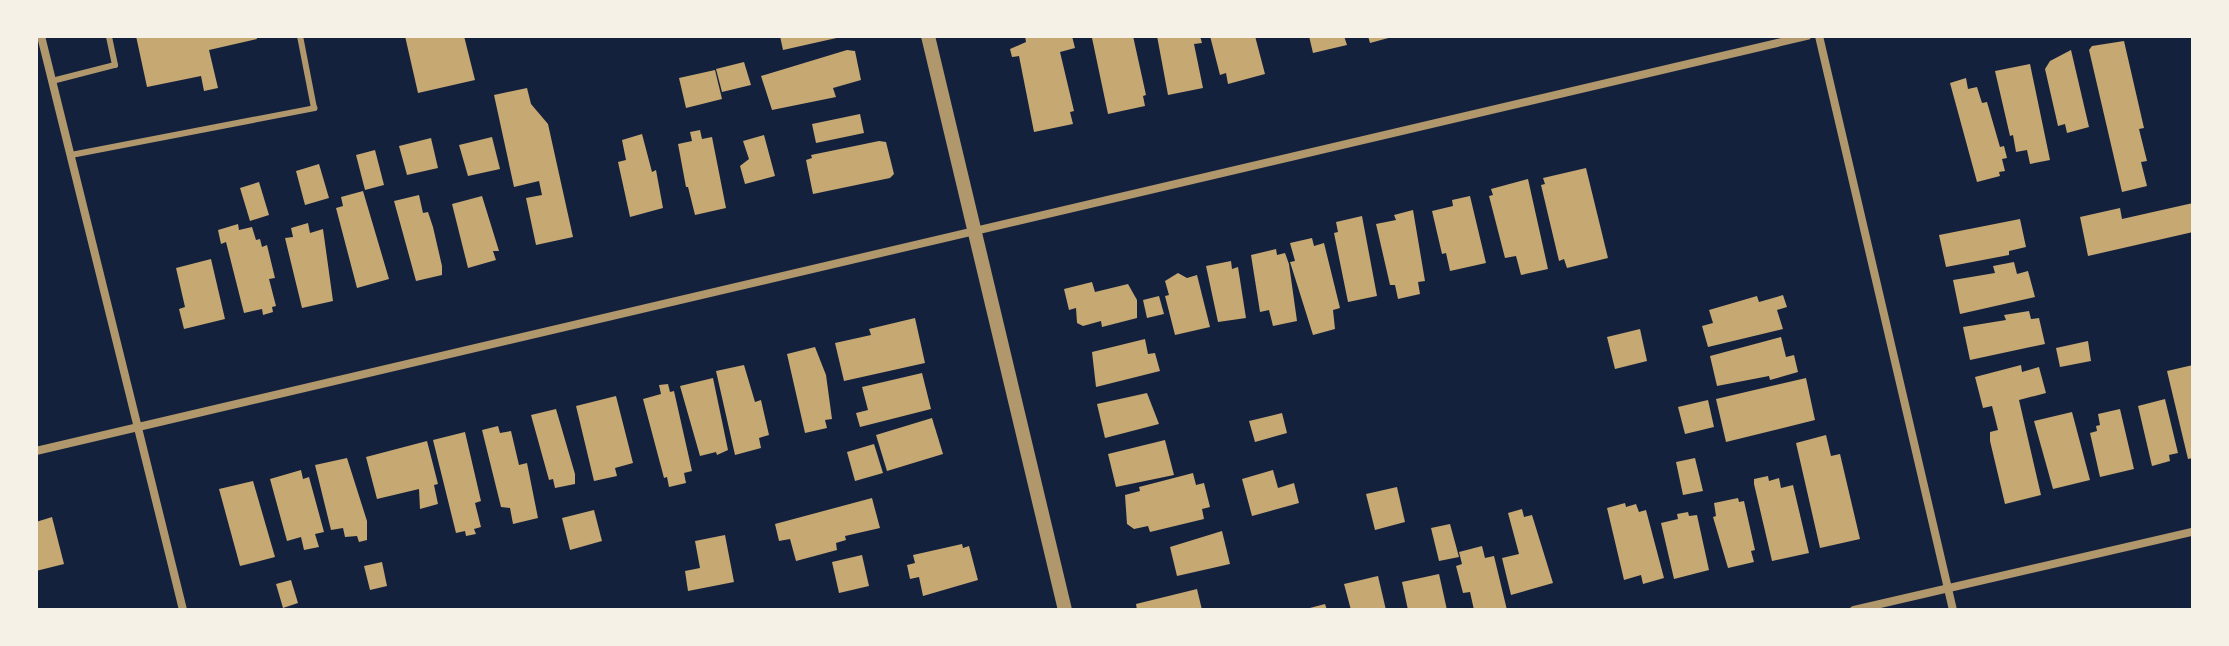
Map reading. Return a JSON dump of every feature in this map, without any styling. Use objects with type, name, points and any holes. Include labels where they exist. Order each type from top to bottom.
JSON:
[{"type":"street","points":[[41,36],[183,610]]},
{"type":"street","points":[[928,36],[1065,610]]},
{"type":"street","points":[[36,451],[1807,36]]},
{"type":"street","points":[[1819,36],[1953,610]]},
{"type":"street","points":[[1854,610],[2193,532]]},
{"type":"lane","points":[[52,81],[115,65],[109,36]]},
{"type":"lane","points":[[71,155],[314,108],[300,36]]},
{"type":"building","points":[[136,36],[256,36],[257,39],[209,50],[218,88],[204,91],[201,76],[147,87]]},
{"type":"building","points":[[405,36],[464,36],[475,80],[418,93]]},
{"type":"building","points":[[780,36],[840,36],[841,37],[783,50]]},
{"type":"building","points":[[1025,36],[1072,36],[1075,48],[1060,52],[1074,111],[1070,112],[1073,124],[1034,132],[1019,56],[1012,57],[1010,49],[1026,42]]},
{"type":"building","points":[[1133,36],[1146,95],[1143,96],[1145,106],[1108,114],[1092,38]]},
{"type":"building","points":[[1157,36],[1200,36],[1202,43],[1194,44],[1203,88],[1168,95]]},
{"type":"building","points":[[1210,36],[1255,36],[1265,74],[1228,84],[1226,73],[1220,75]]},
{"type":"building","points":[[1309,36],[1344,36],[1347,45],[1313,53]]},
{"type":"building","points":[[1368,36],[1392,36],[1392,37],[1370,43]]},
{"type":"building","points":[[2124,41],[2144,128],[2139,129],[2147,161],[2141,162],[2147,186],[2122,192],[2089,50],[2092,46]]},
{"type":"building","points":[[847,50],[855,51],[861,80],[833,88],[836,97],[772,110],[761,76]]},
{"type":"building","points":[[2071,50],[2089,127],[2067,133],[2065,124],[2058,126],[2045,69],[2050,61]]},
{"type":"building","points":[[744,62],[751,85],[722,92],[716,69]]},
{"type":"building","points":[[2030,64],[2050,160],[2030,164],[2027,150],[2016,152],[1995,71]]},
{"type":"building","points":[[715,70],[722,99],[686,108],[679,78]]},
{"type":"building","points":[[1966,78],[1968,89],[1977,87],[1982,103],[1987,102],[2000,147],[2004,146],[2007,158],[2002,159],[2005,171],[1999,172],[2000,176],[1977,182],[1950,83]]},
{"type":"building","points":[[527,88],[531,104],[548,124],[573,237],[536,245],[526,198],[542,195],[539,181],[514,187],[494,95]]},
{"type":"building","points":[[860,114],[864,133],[816,143],[812,124]]},
{"type":"building","points":[[700,130],[702,139],[712,137],[726,208],[695,215],[678,144],[692,141],[690,132]]},
{"type":"building","points":[[642,134],[652,172],[656,170],[663,208],[630,217],[618,162],[626,160],[622,140]]},
{"type":"building","points":[[764,135],[775,176],[745,184],[740,166],[749,159],[743,141]]},
{"type":"building","points":[[492,137],[500,169],[468,176],[459,145]]},
{"type":"building","points":[[431,138],[438,168],[407,175],[399,146]]},
{"type":"building","points":[[886,142],[894,174],[890,178],[813,194],[806,160],[812,158],[811,155]]},
{"type":"building","points":[[375,150],[384,185],[365,190],[356,155]]},
{"type":"building","points":[[319,164],[329,198],[305,205],[296,171]]},
{"type":"building","points":[[1586,168],[1608,258],[1567,268],[1564,259],[1559,261],[1541,185],[1545,184],[1543,178]]},
{"type":"building","points":[[1528,179],[1548,269],[1521,275],[1516,256],[1505,258],[1489,196],[1493,195],[1491,189]]},
{"type":"building","points":[[259,182],[269,215],[250,221],[240,188]]},
{"type":"building","points":[[363,191],[389,279],[357,288],[336,208],[343,206],[341,197]]},
{"type":"building","points":[[419,195],[423,213],[428,212],[433,227],[442,275],[416,281],[394,201]]},
{"type":"building","points":[[482,196],[499,251],[493,251],[496,260],[468,268],[452,204]]},
{"type":"building","points":[[1470,196],[1486,263],[1450,271],[1446,253],[1442,254],[1432,211],[1453,206],[1452,200]]},
{"type":"building","points":[[2193,203],[2193,232],[2088,256],[2080,217],[2120,208],[2122,219]]},
{"type":"building","points":[[1413,210],[1425,281],[1418,282],[1420,294],[1398,299],[1395,285],[1390,285],[1376,224],[1396,220],[1394,215]]},
{"type":"building","points":[[1362,216],[1377,296],[1348,302],[1334,233],[1338,232],[1336,222]]},
{"type":"building","points":[[2020,219],[2026,247],[2009,251],[2009,255],[1946,267],[1939,235]]},
{"type":"building","points":[[308,223],[310,233],[323,229],[333,301],[302,308],[285,238],[293,237],[291,228]]},
{"type":"building","points":[[238,224],[239,230],[252,227],[256,240],[260,239],[262,247],[267,245],[275,278],[269,279],[276,306],[272,307],[273,312],[263,315],[262,309],[244,313],[226,242],[221,244],[218,230]]},
{"type":"building","points":[[1312,238],[1314,246],[1324,243],[1340,308],[1333,310],[1335,329],[1313,335],[1290,262],[1295,261],[1290,243]]},
{"type":"building","points":[[1276,249],[1277,255],[1285,253],[1289,264],[1297,321],[1273,326],[1269,310],[1260,312],[1251,255]]},
{"type":"building","points":[[211,259],[225,319],[184,329],[179,309],[185,307],[176,268]]},
{"type":"building","points":[[1231,261],[1232,269],[1238,267],[1246,318],[1218,322],[1206,266]]},
{"type":"building","points":[[2014,262],[2017,274],[2028,271],[2035,297],[1960,314],[1953,280],[1995,273],[1993,266]]},
{"type":"building","points":[[1178,273],[1187,278],[1197,275],[1210,327],[1175,335],[1165,296],[1169,295],[1165,281]]},
{"type":"building","points":[[1092,282],[1095,292],[1128,284],[1137,300],[1137,318],[1102,327],[1101,321],[1083,326],[1077,323],[1076,308],[1069,310],[1064,289]]},
{"type":"building","points":[[1783,295],[1787,307],[1777,310],[1783,329],[1708,347],[1702,326],[1713,323],[1709,310],[1757,296],[1759,302]]},
{"type":"building","points":[[1159,296],[1164,314],[1147,318],[1143,300]]},
{"type":"building","points":[[2029,311],[2031,319],[2039,318],[2045,344],[1970,360],[1963,327],[2006,320],[2004,315]]},
{"type":"building","points":[[915,318],[925,363],[844,381],[835,343],[871,335],[869,329]]},
{"type":"building","points":[[1640,329],[1647,361],[1615,369],[1607,337]]},
{"type":"building","points":[[1781,337],[1786,357],[1794,355],[1798,372],[1770,380],[1769,376],[1717,386],[1710,356]]},
{"type":"building","points":[[1145,339],[1148,354],[1155,353],[1160,371],[1096,387],[1092,352]]},
{"type":"building","points":[[2088,341],[2091,361],[2060,367],[2056,348]]},
{"type":"building","points":[[815,347],[826,375],[832,419],[825,420],[827,428],[805,433],[787,354]]},
{"type":"building","points":[[744,365],[755,402],[761,400],[769,435],[759,438],[761,448],[735,455],[716,371]]},
{"type":"building","points":[[2021,365],[2022,372],[2039,367],[2046,393],[2019,400],[2041,495],[2005,504],[1990,441],[1990,432],[1998,430],[1992,406],[1983,408],[1975,377]]},
{"type":"building","points":[[2193,365],[2193,458],[2188,459],[2167,371]]},
{"type":"building","points":[[922,373],[931,409],[860,427],[856,413],[868,410],[862,387]]},
{"type":"building","points":[[713,378],[728,450],[717,455],[716,452],[700,456],[680,386]]},
{"type":"building","points":[[1806,378],[1815,420],[1726,442],[1716,399]]},
{"type":"building","points":[[668,384],[670,392],[674,391],[692,471],[684,473],[686,483],[669,487],[643,399],[661,394],[659,385]]},
{"type":"building","points":[[1147,393],[1159,424],[1105,438],[1097,404]]},
{"type":"building","points":[[616,396],[633,463],[615,468],[617,476],[594,481],[576,406]]},
{"type":"building","points":[[2165,399],[2178,453],[2169,455],[2170,461],[2152,466],[2138,406]]},
{"type":"building","points":[[1708,400],[1714,427],[1685,434],[1678,407]]},
{"type":"building","points":[[556,409],[575,474],[575,484],[555,488],[553,479],[549,480],[531,415]]},
{"type":"building","points":[[2120,409],[2134,469],[2100,477],[2090,433],[2097,431],[2096,426],[2100,425],[2098,414]]},
{"type":"building","points":[[2072,412],[2090,480],[2053,489],[2034,421]]},
{"type":"building","points":[[1282,413],[1287,433],[1255,442],[1249,421]]},
{"type":"building","points":[[932,418],[943,454],[887,471],[876,435]]},
{"type":"building","points":[[498,426],[500,433],[511,431],[519,465],[527,463],[538,518],[513,524],[510,508],[501,507],[482,430]]},
{"type":"building","points":[[465,432],[481,501],[475,503],[481,527],[474,529],[476,534],[466,536],[465,531],[456,533],[433,440]]},
{"type":"building","points":[[1826,435],[1831,456],[1840,454],[1860,539],[1820,548],[1796,443]]},
{"type":"building","points":[[1165,440],[1174,475],[1116,487],[1108,454]]},
{"type":"building","points":[[427,441],[438,484],[434,485],[438,504],[420,509],[419,489],[377,499],[366,457]]},
{"type":"building","points":[[874,444],[883,473],[855,481],[847,452]]},
{"type":"building","points":[[347,458],[367,521],[367,540],[359,542],[357,536],[345,537],[343,528],[331,530],[315,465]]},
{"type":"building","points":[[1695,458],[1703,491],[1683,495],[1676,462]]},
{"type":"building","points":[[301,470],[303,479],[309,477],[324,532],[315,534],[319,547],[304,550],[301,537],[287,541],[270,479]]},
{"type":"building","points":[[1273,470],[1278,488],[1294,483],[1299,503],[1252,516],[1242,479]]},
{"type":"building","points":[[1193,473],[1196,485],[1204,483],[1210,507],[1202,509],[1204,519],[1150,532],[1148,526],[1134,529],[1127,524],[1125,495],[1140,491],[1139,487]]},
{"type":"building","points":[[1768,476],[1769,481],[1779,478],[1781,488],[1793,485],[1809,553],[1772,561],[1754,484],[1754,479]]},
{"type":"building","points":[[253,481],[275,557],[240,566],[219,489]]},
{"type":"building","points":[[1397,487],[1405,522],[1375,530],[1366,494]]},
{"type":"building","points":[[872,498],[880,528],[845,536],[846,540],[836,543],[837,550],[796,561],[790,539],[779,541],[775,524]]},
{"type":"building","points":[[1738,498],[1739,502],[1744,501],[1755,550],[1751,551],[1754,562],[1728,568],[1713,517],[1716,516],[1714,503]]},
{"type":"building","points":[[1625,503],[1626,507],[1636,504],[1639,512],[1646,510],[1664,578],[1643,584],[1641,575],[1624,580],[1607,508]]},
{"type":"building","points":[[1522,509],[1524,517],[1532,515],[1553,583],[1511,595],[1502,558],[1519,554],[1508,513]]},
{"type":"building","points":[[594,510],[602,541],[570,550],[562,518]]},
{"type":"building","points":[[1688,512],[1689,516],[1697,515],[1709,570],[1674,579],[1661,523],[1678,519],[1677,514]]},
{"type":"building","points":[[52,517],[64,564],[36,571],[36,522]]},
{"type":"building","points":[[1450,524],[1459,557],[1439,561],[1431,528]]},
{"type":"building","points":[[1222,531],[1230,564],[1177,576],[1170,547]]},
{"type":"building","points":[[725,535],[734,582],[688,591],[685,571],[700,568],[695,541]]},
{"type":"building","points":[[962,544],[963,548],[969,546],[978,580],[923,596],[919,577],[910,579],[907,565],[915,563],[913,555]]},
{"type":"building","points":[[1482,546],[1485,558],[1494,556],[1507,610],[1474,610],[1470,592],[1463,593],[1456,566],[1462,564],[1459,552]]},
{"type":"building","points":[[862,555],[869,586],[839,593],[832,562]]},
{"type":"building","points":[[382,562],[387,586],[370,590],[364,566]]},
{"type":"building","points":[[1439,574],[1447,610],[1408,610],[1402,582]]},
{"type":"building","points":[[1378,576],[1386,610],[1351,610],[1344,584]]},
{"type":"building","points":[[291,580],[298,603],[283,608],[276,584]]},
{"type":"building","points":[[1197,589],[1202,610],[1137,610],[1136,604]]},
{"type":"building","points":[[1325,604],[1327,610],[1306,610],[1306,609]]}]
